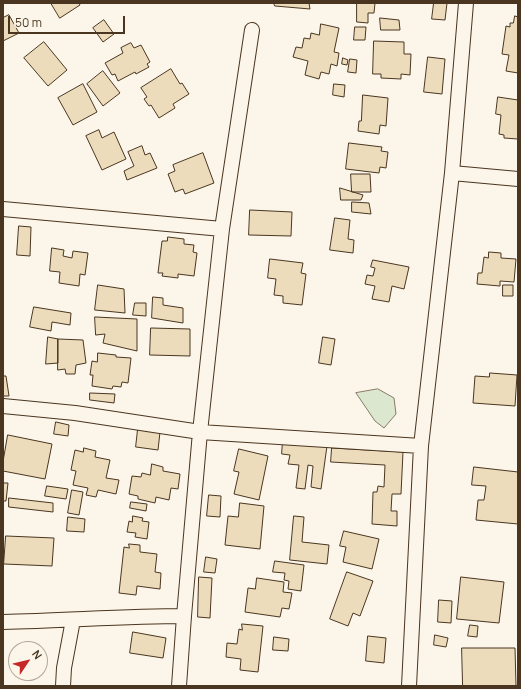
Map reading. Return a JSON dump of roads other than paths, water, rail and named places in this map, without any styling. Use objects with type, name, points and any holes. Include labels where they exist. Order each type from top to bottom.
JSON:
[{"type":"street","points":[[409,686],[420,446],[452,172],[466,3]]},
{"type":"street","points":[[179,686],[200,432],[222,229],[252,30]]},
{"type":"street","points":[[452,172],[518,179]]},
{"type":"street","points":[[3,209],[222,229]]},
{"type":"street","points":[[3,406],[74,412],[200,432],[420,446]]},
{"type":"street","points":[[3,622],[37,622],[145,616],[184,616]]},
{"type":"street","points":[[63,686],[64,668],[73,620]]}]
